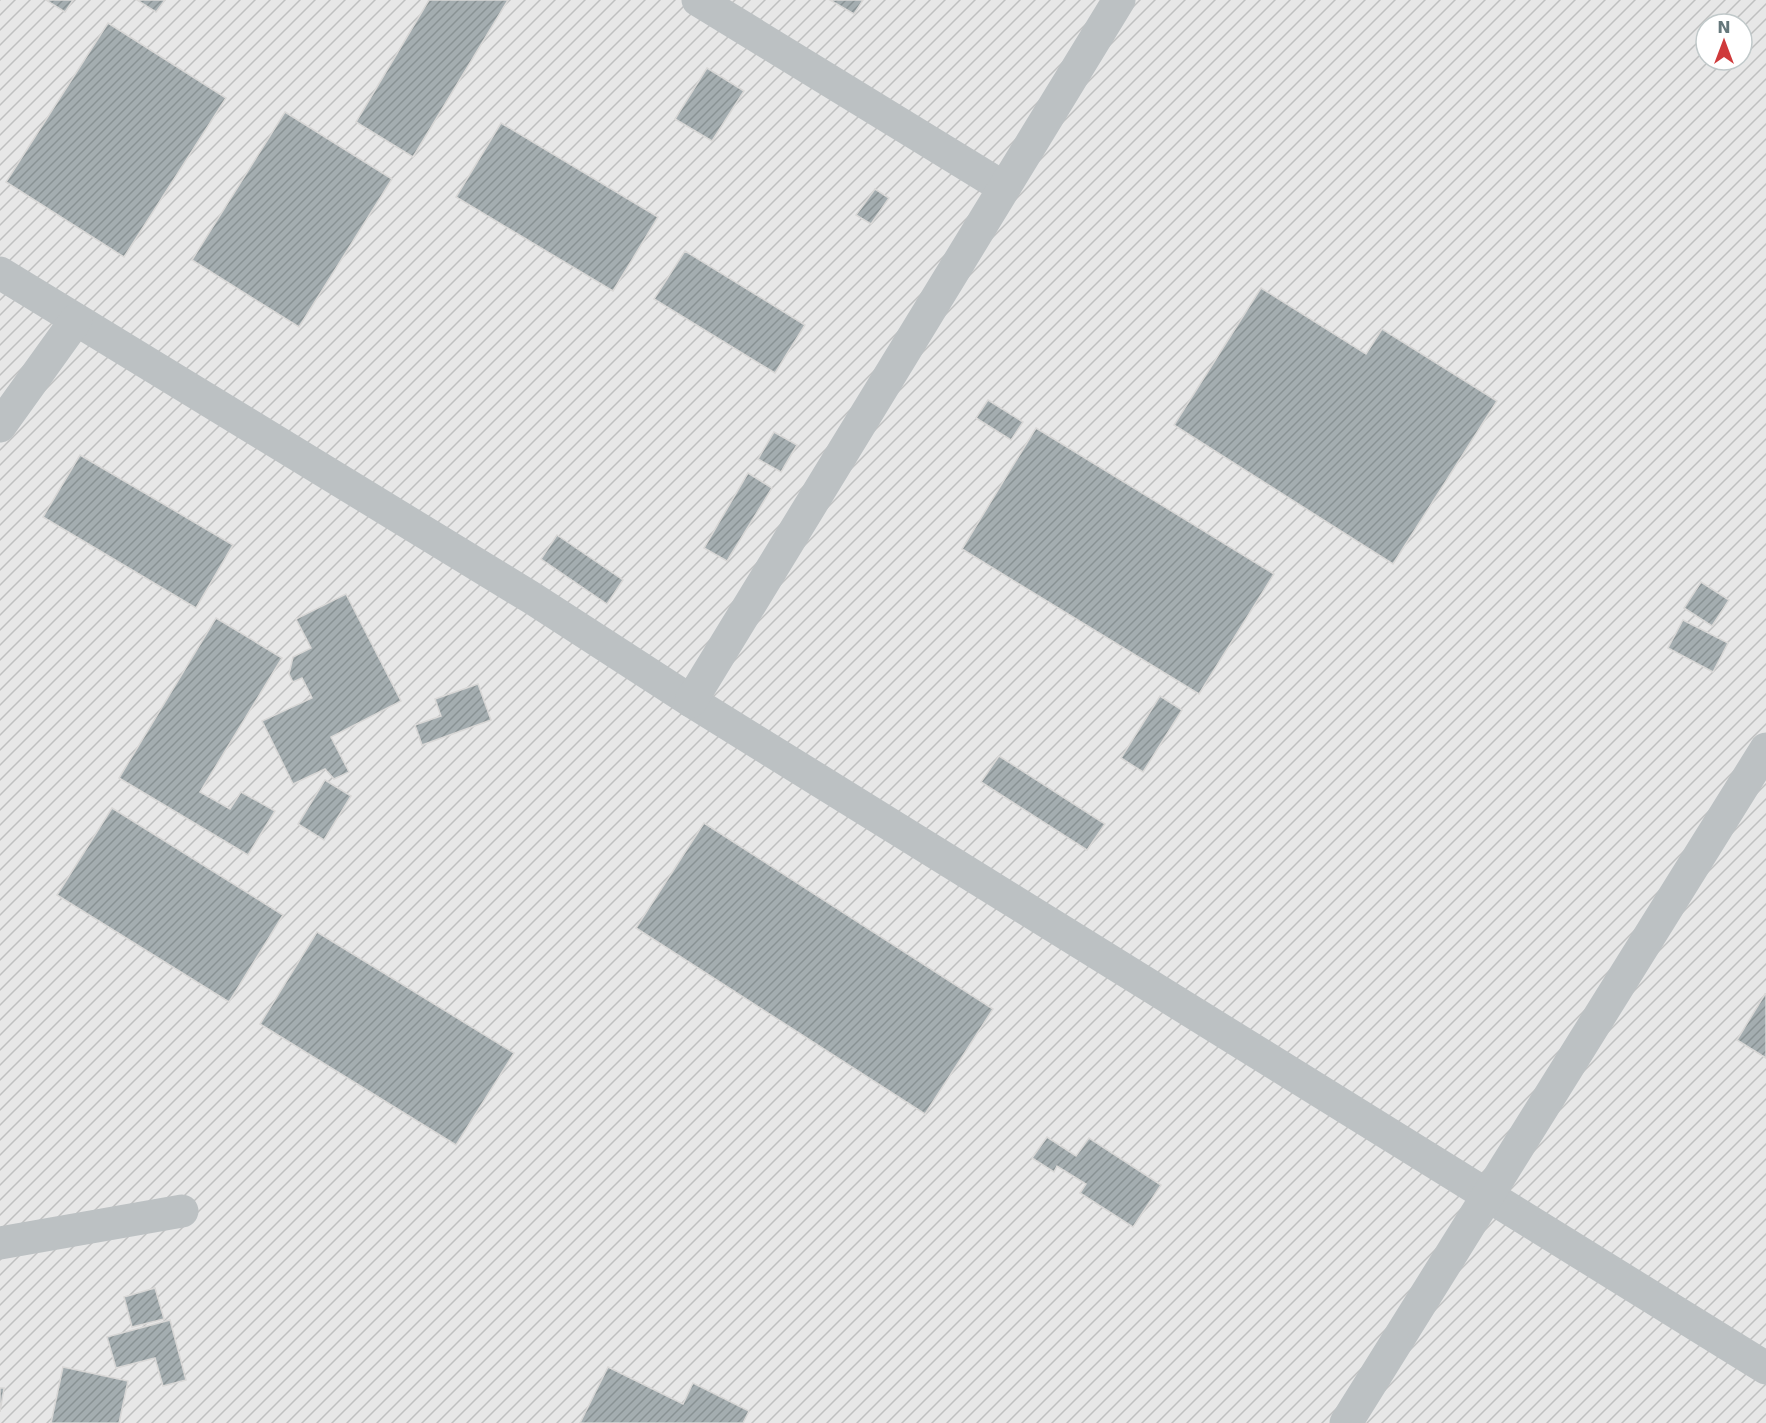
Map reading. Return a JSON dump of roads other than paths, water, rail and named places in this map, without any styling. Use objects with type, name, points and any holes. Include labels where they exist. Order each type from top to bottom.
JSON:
[{"type":"street","points":[[698,0],[1003,187]]},
{"type":"street","points":[[691,701],[1119,0]]},
{"type":"street","points":[[0,273],[532,598],[691,701],[1766,1368]]},
{"type":"street","points":[[0,426],[76,320]]},
{"type":"street","points":[[1346,1423],[1766,749]]},
{"type":"street","points":[[0,1243],[182,1210]]}]
